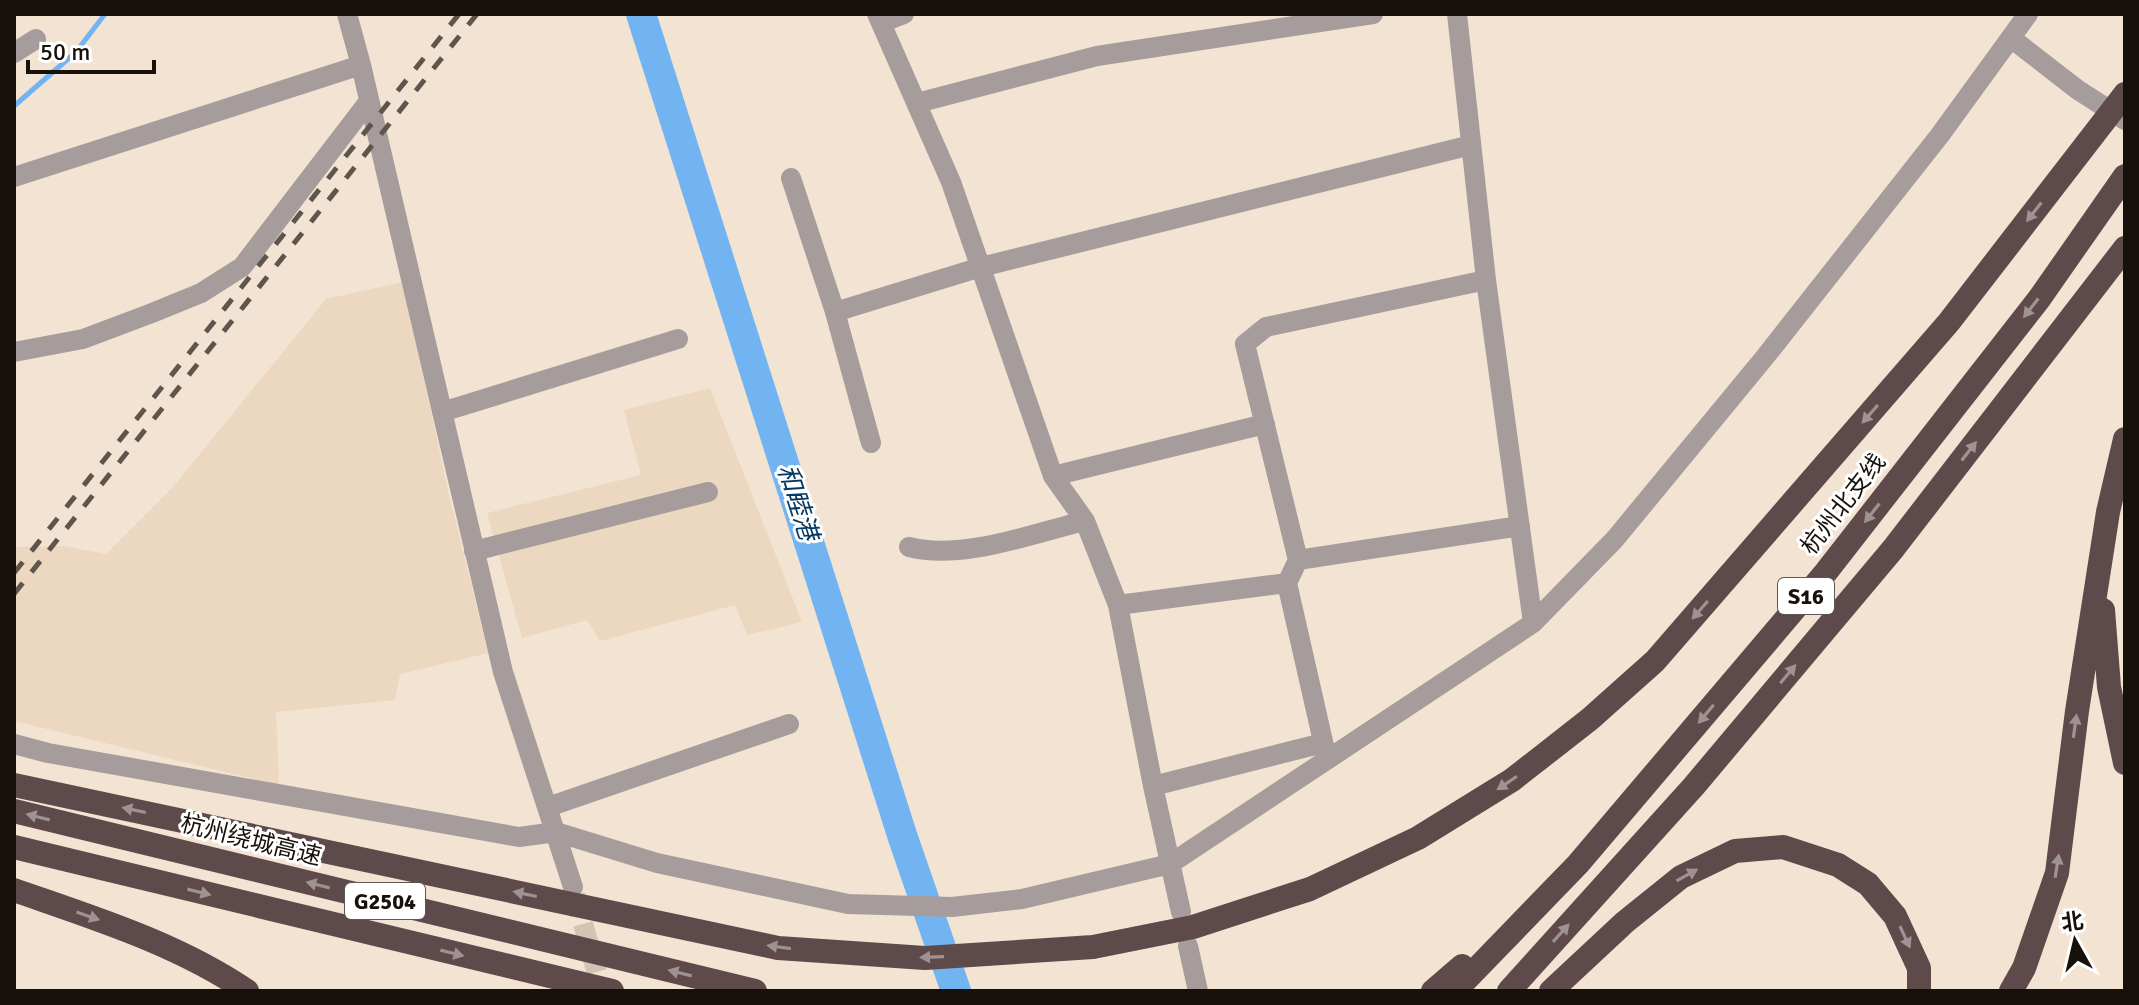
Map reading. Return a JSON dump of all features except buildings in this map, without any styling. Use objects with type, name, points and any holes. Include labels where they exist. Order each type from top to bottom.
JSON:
[{"type":"highway","points":[[14,785],[778,948],[925,958],[1093,947],[1193,927],[1310,889],[1418,838],[1512,780],[1590,719],[1655,661],[1949,322],[2125,94]]},
{"type":"highway","name":"杭州北支线","points":[[1455,991],[1578,864],[1826,572],[2039,299],[2125,176]]},
{"type":"highway","name":"S16","points":[[1509,991],[1694,786],[1883,561],[2125,248]]},
{"type":"highway","points":[[2011,991],[2024,968],[2057,873],[2064,804],[2108,512],[2125,439]]},
{"type":"highway","points":[[2108,512],[2102,618],[2109,687],[2125,763]]},
{"type":"highway","name":"杭州绕城高速","points":[[14,811],[755,991]]},
{"type":"highway","name":"G2504","points":[[14,847],[612,991]]},
{"type":"highway","points":[[1551,991],[1625,922],[1681,877],[1735,851],[1783,847],[1838,865],[1868,884],[1895,916],[1919,968],[1919,991]]},
{"type":"highway","points":[[1433,991],[1578,864]]},
{"type":"highway","points":[[14,890],[134,933],[213,968],[247,991]]},
{"type":"street","points":[[347,14],[503,672],[573,887]]},
{"type":"street","points":[[904,14],[879,19],[951,182],[1053,476],[1085,521],[1118,605],[1181,912]]},
{"type":"street","points":[[917,103],[1097,56],[1373,14]]},
{"type":"street","points":[[1457,14],[1486,280],[1533,623]]},
{"type":"street","points":[[14,744],[48,753],[519,837],[556,832],[657,863],[848,904],[952,907],[1022,899],[1170,864],[1325,751],[1533,623],[1615,539],[1765,357],[1940,135],[2028,14]]},
{"type":"street","points":[[2011,38],[2078,90],[2125,120]]},
{"type":"street","points":[[14,53],[36,39]]},
{"type":"street","points":[[14,177],[361,65]]},
{"type":"street","points":[[14,352],[83,339],[201,293],[242,267],[369,101]]},
{"type":"street","points":[[835,312],[981,267],[1471,145]]},
{"type":"street","points":[[791,178],[835,312],[871,443]]},
{"type":"street","points":[[1325,751],[1287,583],[1298,560],[1245,344],[1266,327],[1486,280]]},
{"type":"street","points":[[442,412],[678,339]]},
{"type":"street","points":[[1053,476],[1265,424]]},
{"type":"street","points":[[474,551],[708,492]]},
{"type":"street","points":[[909,547],[929,552],[978,547],[1085,521]]},
{"type":"street","points":[[1298,560],[1520,526]]},
{"type":"street","points":[[1118,605],[1287,583]]},
{"type":"street","points":[[548,807],[789,724]]},
{"type":"street","points":[[1153,786],[1325,751]]},
{"type":"street","points":[[1188,946],[1198,991]]},
{"type":"shaded area","points":[[403,282],[448,491],[488,653],[400,674],[395,700],[276,712],[279,785],[14,721],[14,547],[63,546],[106,554],[173,487],[326,299]]},
{"type":"shaded area","points":[[710,388],[802,622],[747,635],[735,605],[600,641],[587,620],[522,638],[487,513],[641,475],[624,410]]},
{"type":"waterway","points":[[14,106],[76,52],[105,14]]},
{"type":"waterway","name":"和睦港","points":[[641,14],[903,838],[956,991]]},
{"type":"tunnel","points":[[575,895],[602,991]]},
{"type":"railway","points":[[14,573],[459,14]]},
{"type":"railway","points":[[14,594],[477,14]]}]
